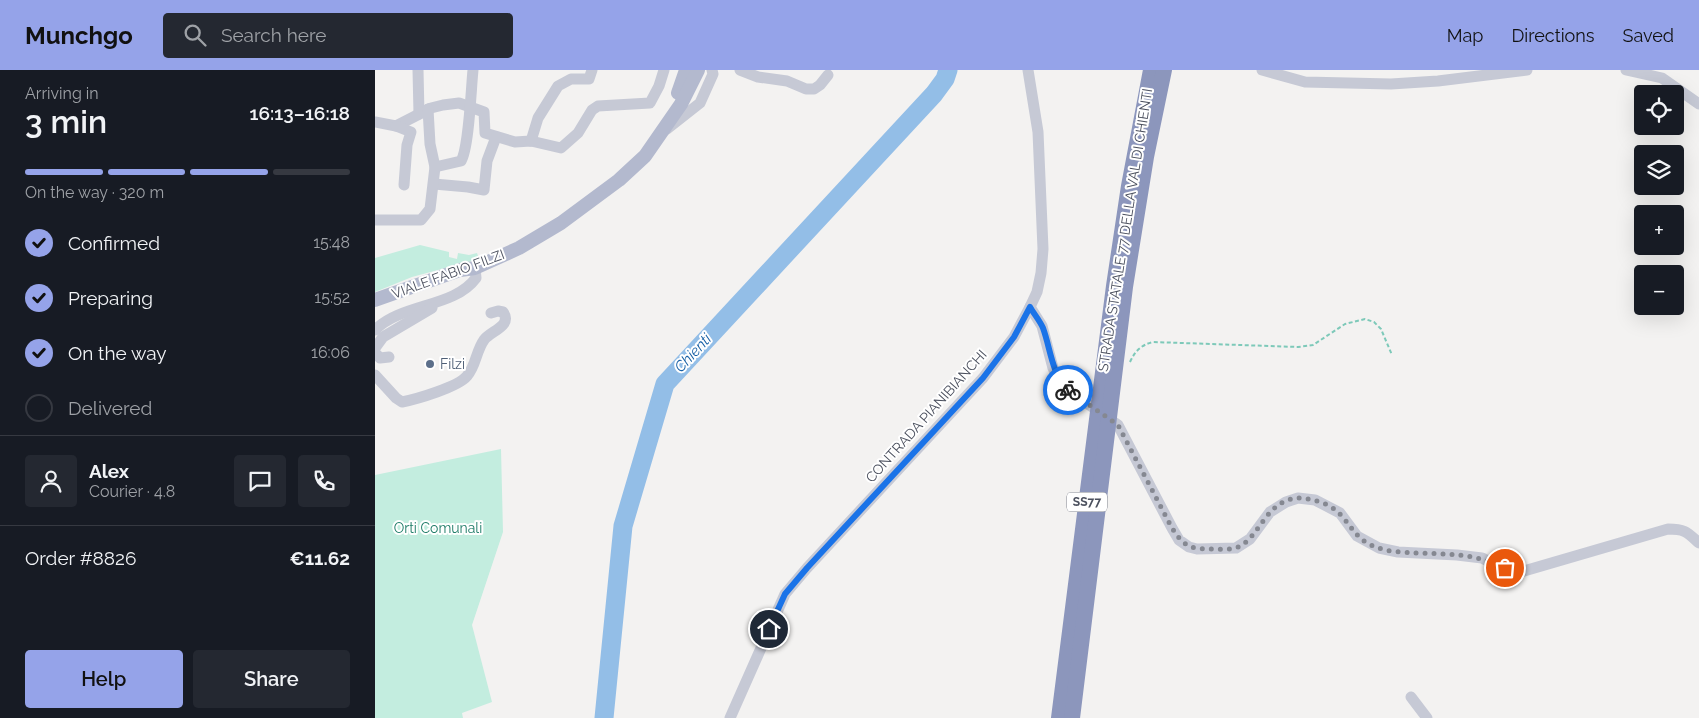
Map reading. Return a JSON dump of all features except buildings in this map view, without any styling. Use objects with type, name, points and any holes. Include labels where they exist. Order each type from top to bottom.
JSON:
[{"type":"highway","name":"STRADA STATALE 77 DELLA VAL DI CHIENTI","points":[[1059,718],[1114,286],[1129,186],[1151,70]]},
{"type":"highway","name":"STRADA STATALE 77 DELLA VAL DI CHIENTI","points":[[1072,718],[1125,287],[1146,157],[1164,70]]},
{"type":"main road","name":"VIALE FABIO FILZI","points":[[660,135],[686,70]]},
{"type":"main road","name":"VIALE FABIO FILZI","points":[[375,300],[460,270],[475,268],[519,248],[561,223],[619,180],[645,156],[681,104],[698,70]]},
{"type":"street","points":[[375,220],[421,220],[430,208],[435,167],[423,111],[418,70]]},
{"type":"street","points":[[435,167],[461,161],[463,158],[473,70]]},
{"type":"street","points":[[531,141],[538,118],[558,86],[571,79],[589,79],[592,70]]},
{"type":"street","points":[[396,126],[423,111],[443,105],[459,103],[484,112],[485,133],[515,142],[531,141],[561,148],[578,133],[592,110],[598,106],[650,103],[659,86],[663,70]]},
{"type":"street","points":[[660,135],[700,103],[713,74],[712,70]]},
{"type":"street","points":[[740,70],[758,77],[787,81],[806,89],[813,89],[820,85],[828,75]]},
{"type":"street","name":"CONTRADA PIANIBIANCHI","points":[[730,718],[785,594],[983,378],[1014,337],[1037,292],[1043,248],[1038,132],[1028,70]]},
{"type":"street","points":[[1262,70],[1305,82],[1391,84],[1437,81],[1527,70]]},
{"type":"street","points":[[1626,70],[1662,78],[1699,104]]},
{"type":"street","points":[[375,122],[396,126],[411,132],[407,145],[404,185]]},
{"type":"street","points":[[434,184],[484,190],[487,161],[496,137]]},
{"type":"street","points":[[409,142],[430,144]]},
{"type":"street","points":[[375,348],[383,337],[470,286],[476,278],[475,268]]},
{"type":"street","points":[[375,330],[388,319],[455,294]]},
{"type":"street","points":[[1030,307],[1042,326],[1053,368],[1059,381],[1068,390],[1118,425],[1172,528],[1179,540],[1189,547],[1197,549],[1236,548],[1250,539],[1270,512],[1285,502],[1298,498],[1315,500],[1329,506],[1339,513],[1357,536],[1379,548],[1398,552],[1482,558],[1514,574],[1668,529],[1680,529],[1688,532],[1699,543]]},
{"type":"street","points":[[375,375],[402,402],[457,384],[467,376],[484,340],[492,332],[501,328],[504,323],[503,312],[491,313]]},
{"type":"street","points":[[375,353],[380,358],[389,357]]},
{"type":"street","points":[[1411,697],[1427,718]]},
{"type":"path","points":[[1128,369],[1134,354],[1139,348],[1153,342],[1298,347],[1313,345],[1345,324],[1365,319],[1374,322],[1381,329],[1392,355]]},
{"type":"green space","points":[[420,245],[449,252],[449,257],[457,259],[458,253],[469,255],[477,253],[479,259],[412,277],[375,292],[375,258]]},
{"type":"green space","name":"Orti Comunali","points":[[501,449],[503,532],[472,625],[492,702],[462,713],[463,718],[375,718],[375,475]]},
{"type":"waterway","name":"Chienti","points":[[604,718],[623,526],[665,384],[934,94],[945,79],[948,70]]},
{"type":"way so far","points":[[1068,390],[1118,425],[1172,528],[1179,540],[1189,547],[1197,549],[1236,548],[1250,539],[1270,512],[1285,502],[1298,498],[1315,500],[1329,506],[1339,513],[1357,536],[1379,548],[1398,552],[1482,558],[1505,568]]},
{"type":"place","name":"Filzi","points":[[430,364]]},
{"type":"route","points":[[769,629],[785,594],[983,378],[1014,337],[1030,307],[1042,326],[1053,368],[1059,381],[1068,390]]}]
